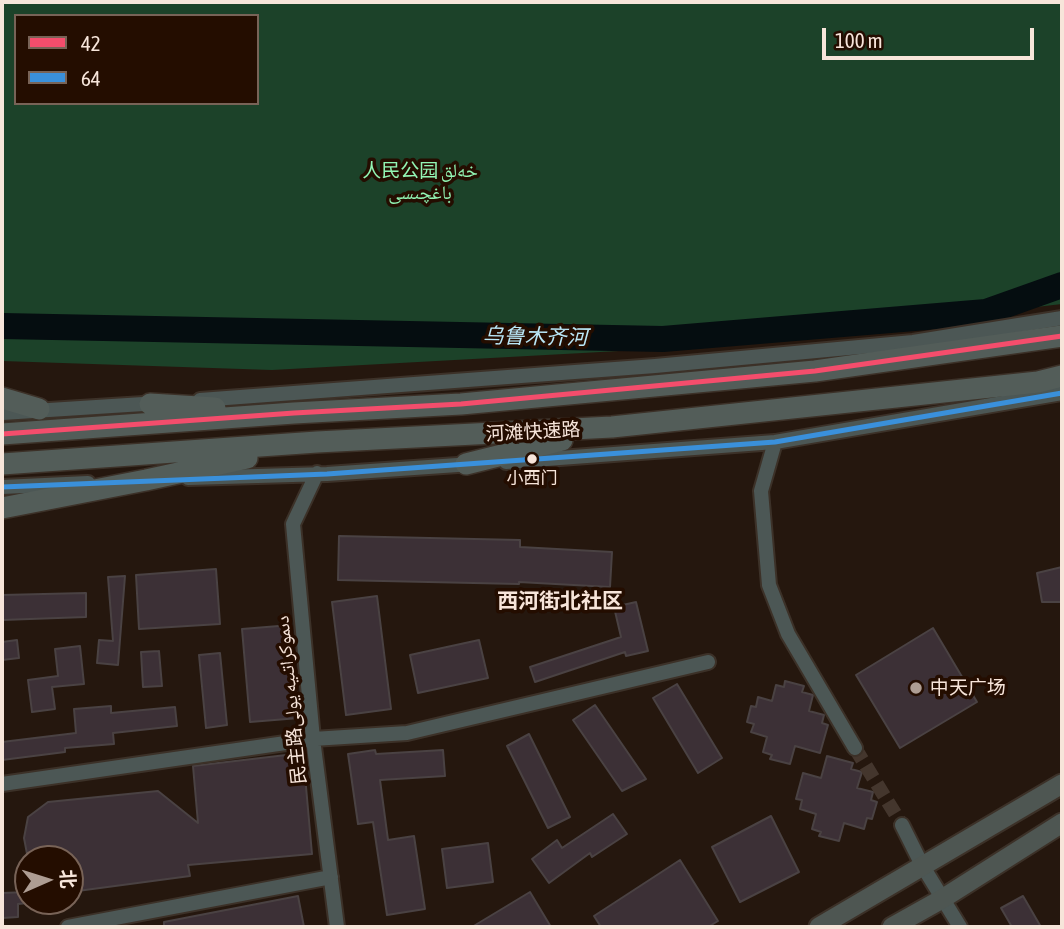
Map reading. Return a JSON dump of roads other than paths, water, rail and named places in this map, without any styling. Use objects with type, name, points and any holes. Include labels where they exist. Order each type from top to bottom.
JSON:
[{"type":"highway","name":"河滩快速路","points":[[2,434],[461,404],[815,371],[1062,337]]},
{"type":"highway","name":"河滩快速路","points":[[2,464],[317,442],[612,427],[1038,382],[1062,376]]},
{"type":"highway","points":[[926,394],[1053,394]]},
{"type":"highway","points":[[2,398],[39,409]]},
{"type":"highway","points":[[150,404],[294,413]]},
{"type":"highway","points":[[466,464],[612,427]]},
{"type":"highway","points":[[2,508],[146,480],[317,442]]},
{"type":"main road","points":[[819,927],[1062,784]]},
{"type":"main road","points":[[892,927],[942,899],[1062,823]]},
{"type":"street","points":[[2,413],[669,365],[913,342],[1062,318]]},
{"type":"street","points":[[2,487],[317,473],[775,442],[1053,394]]},
{"type":"street","points":[[775,442],[761,491],[769,585],[788,634],[855,748]]},
{"type":"street","name":"民主路دىموكراتىيە يولى","points":[[317,473],[293,524],[313,739],[337,927]]},
{"type":"street","points":[[2,784],[313,739],[407,733],[708,662]]},
{"type":"street","points":[[902,825],[922,865],[960,927]]},
{"type":"street","points":[[68,927],[331,877]]},
{"type":"waterway","name":"乌鲁木齐河","points":[[2,326],[663,339],[986,312],[1062,285]]},
{"type":"tunnel","points":[[855,748],[902,825]]},
{"type":"place","name":"小西门","points":[[532,459]]},
{"type":"place","name":"中天广场","points":[[916,688]]},
{"type":"district","name":"西河街北社区","points":[[560,601]]},
{"type":"park label","name":"人民公园 خەلق باغچىسى","points":[[420,182]]}]
